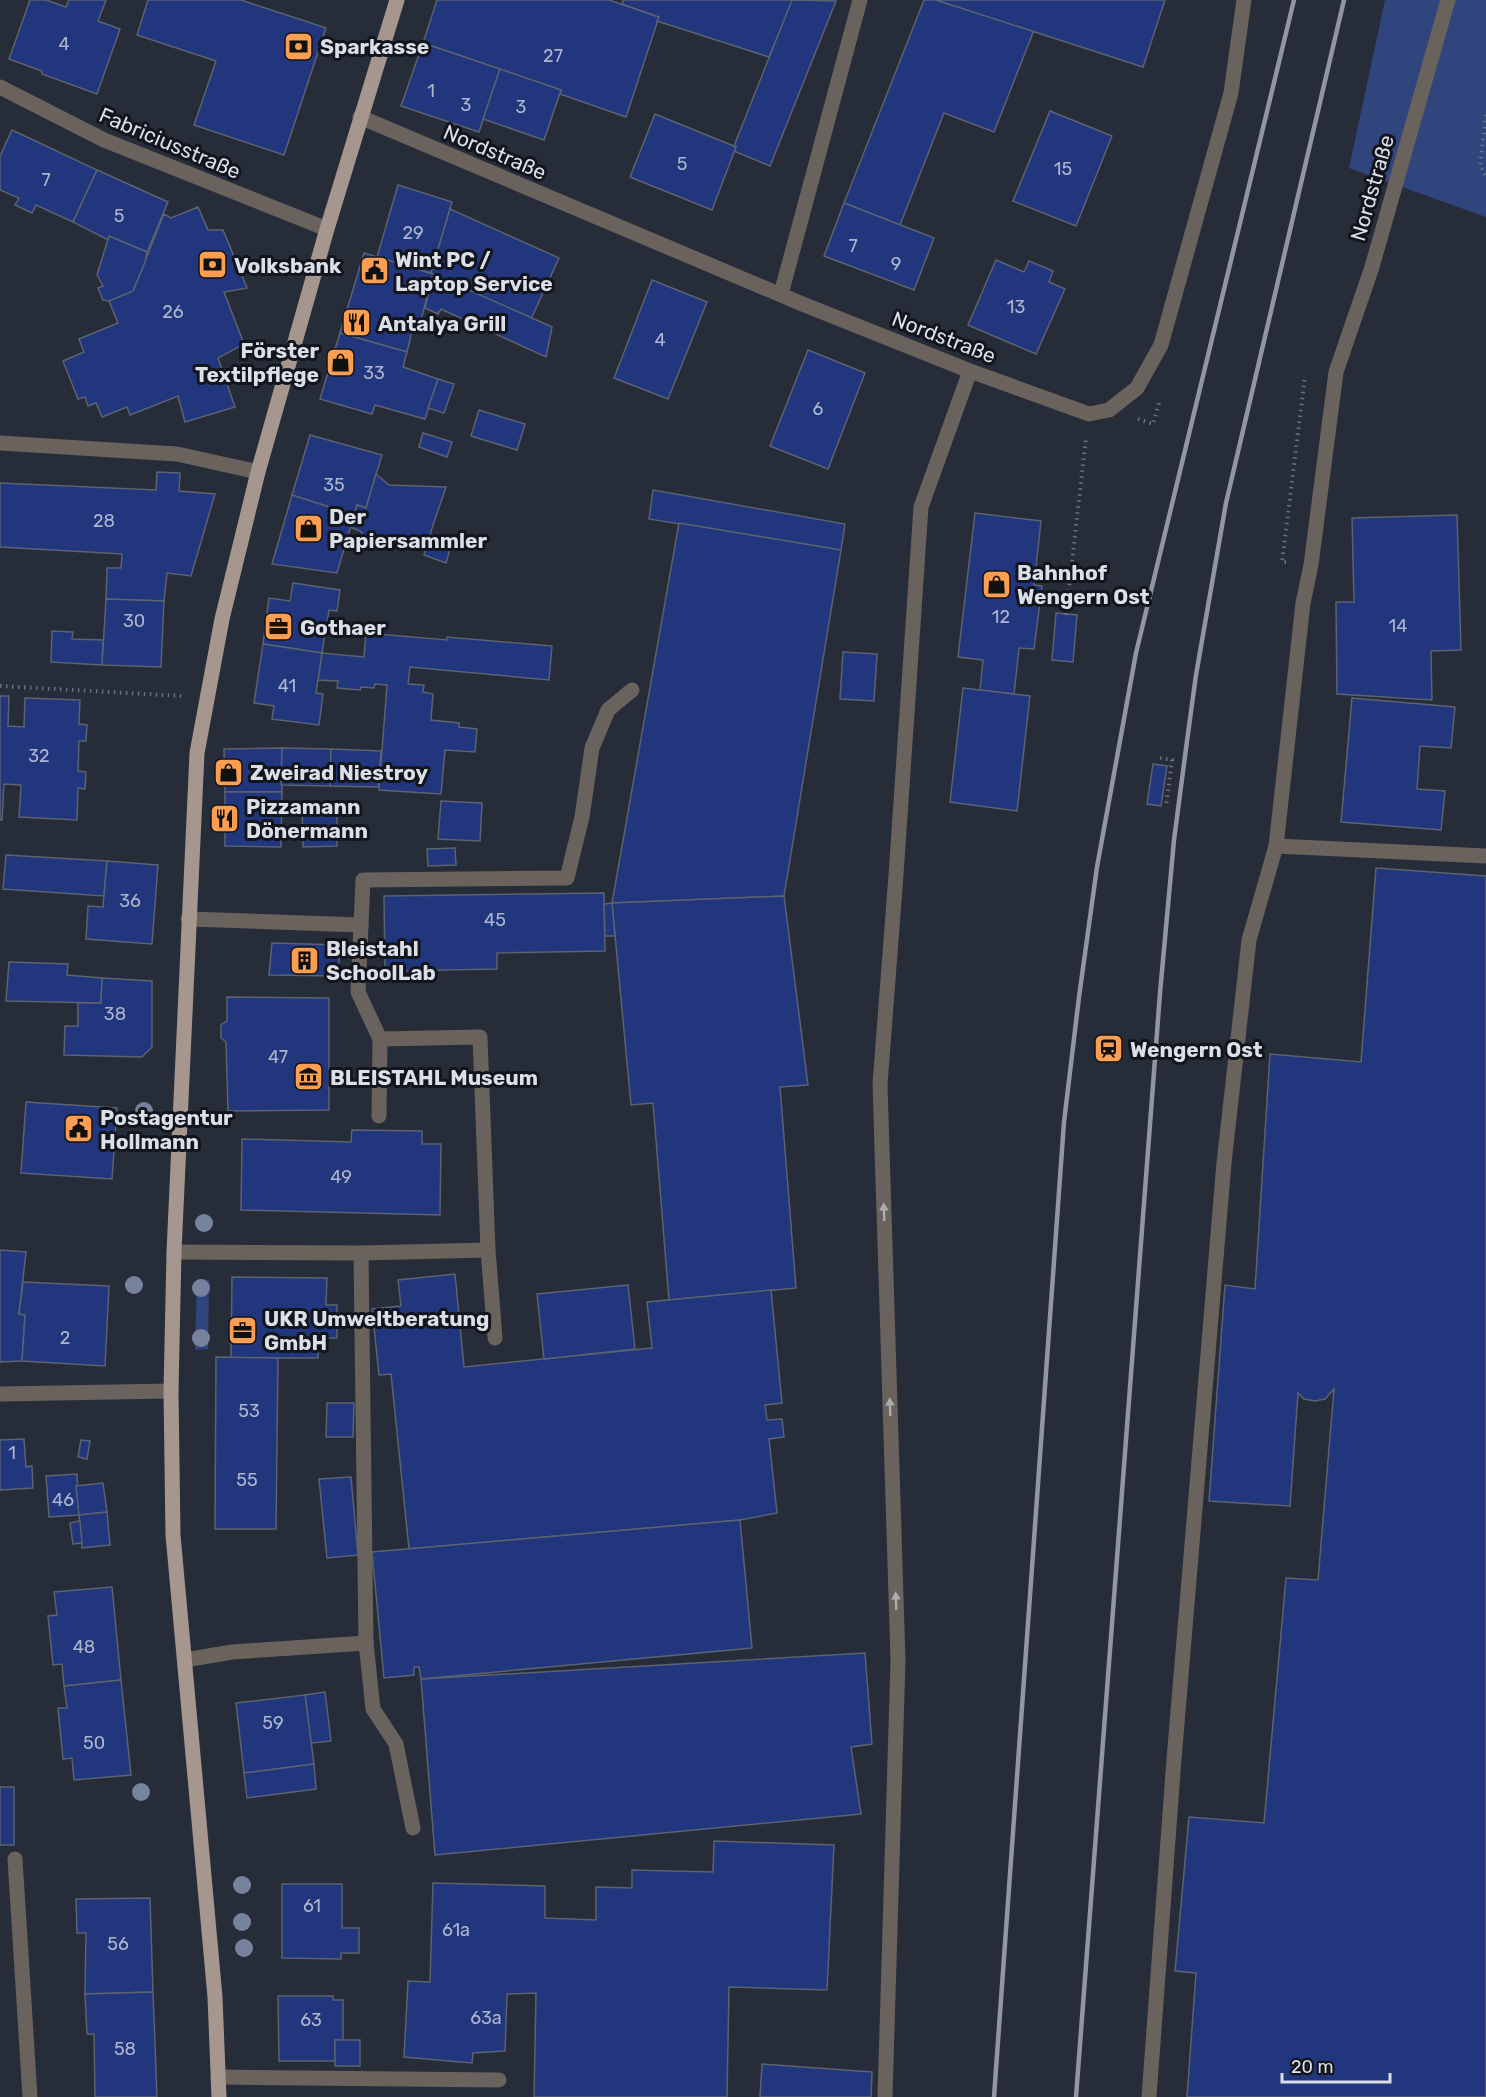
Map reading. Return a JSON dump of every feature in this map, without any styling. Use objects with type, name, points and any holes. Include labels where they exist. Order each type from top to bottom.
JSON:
[{"type":"main road","points":[[219,2097],[215,1997],[173,1535],[171,1391],[174,1252],[197,753],[222,619],[258,472],[360,117],[397,0]]},
{"type":"street","points":[[781,294],[860,0]]},
{"type":"street","points":[[1089,414],[1108,410],[1137,388],[1161,345],[1231,93],[1244,0]]},
{"type":"street","name":"Nordstraße","points":[[1149,2097],[1182,1653],[1224,1163],[1249,940],[1276,846],[1303,603],[1311,565],[1336,372],[1372,267],[1448,0]]},
{"type":"street","name":"Fabriciusstraße","points":[[0,87],[104,140],[327,230]]},
{"type":"street","name":"Nordstraße","points":[[360,117],[781,294],[970,371],[1089,414]]},
{"type":"street","points":[[885,2097],[898,1660],[880,1084],[921,507],[970,371]]},
{"type":"street","points":[[0,442],[177,454],[258,472]]},
{"type":"street","points":[[379,1116],[380,1039],[358,992],[363,880],[567,878],[582,818],[592,748],[608,710],[632,690]]},
{"type":"street","points":[[1276,846],[1486,856]]},
{"type":"street","points":[[188,919],[361,925]]},
{"type":"street","points":[[380,1039],[480,1037],[488,1250],[495,1338]]},
{"type":"street","points":[[174,1252],[361,1253],[488,1250]]},
{"type":"street","points":[[361,1253],[366,1643],[373,1709],[396,1744],[414,1828]]},
{"type":"street","points":[[0,1394],[171,1391]]},
{"type":"street","points":[[185,1660],[232,1652],[366,1643]]},
{"type":"street","points":[[15,1858],[30,2097]]},
{"type":"street","points":[[218,2077],[499,2080]]},
{"type":"path","points":[[1486,115],[1480,165],[1486,176]]},
{"type":"path","points":[[1282,562],[1305,376]]},
{"type":"path","points":[[1066,615],[1089,414]]},
{"type":"path","points":[[0,686],[206,698]]},
{"type":"path","points":[[1160,758],[1172,760],[1166,807]]},
{"type":"shaded area","points":[[1385,0],[1486,0],[1486,217],[1349,168]]},
{"type":"shaded area","points":[[197,1279],[209,1280],[208,1349],[195,1350]]},
{"type":"building","points":[[30,0],[46,0],[66,7],[69,0],[106,0],[98,21],[120,29],[97,94],[9,59]]},
{"type":"building","points":[[148,0],[241,0],[326,28],[284,155],[194,125],[216,61],[137,35]]},
{"type":"building","points":[[437,0],[609,0],[659,17],[626,117],[560,94],[561,90],[423,43]]},
{"type":"building","points":[[623,0],[793,0],[769,57],[657,21],[659,17],[622,4]]},
{"type":"building","points":[[792,0],[836,1],[770,166],[734,151],[736,147],[734,146]]},
{"type":"building","points":[[924,0],[936,0],[1034,30],[994,132],[944,113],[900,225],[844,203]]},
{"type":"building","points":[[936,0],[1165,0],[1143,67]]},
{"type":"building","points":[[423,43],[500,69],[479,132],[401,106]]},
{"type":"building","points":[[500,69],[561,90],[544,140],[483,119]]},
{"type":"building","points":[[1050,111],[1112,136],[1076,226],[1013,201]]},
{"type":"building","points":[[655,114],[736,147],[712,210],[630,177]]},
{"type":"building","points":[[12,130],[97,170],[73,222],[36,205],[32,213],[15,205],[19,198],[0,190],[0,156]]},
{"type":"building","points":[[97,170],[168,202],[147,252],[109,236],[108,240],[73,222]]},
{"type":"building","points":[[398,185],[452,202],[431,273],[377,257]]},
{"type":"building","points":[[844,203],[934,238],[914,290],[824,256]]},
{"type":"building","points":[[198,207],[208,230],[223,230],[247,288],[224,292],[244,344],[218,358],[235,407],[185,422],[178,396],[130,415],[127,407],[102,417],[96,403],[88,406],[85,397],[78,399],[63,361],[84,352],[79,339],[118,323],[109,301],[133,291],[164,214],[171,218]]},
{"type":"building","points":[[450,209],[559,258],[531,319],[431,273]]},
{"type":"building","points":[[109,236],[147,252],[133,291],[109,301],[103,300],[98,288],[103,286],[97,275]]},
{"type":"building","points":[[364,253],[433,274],[419,328],[413,327],[407,352],[340,333]]},
{"type":"building","points":[[996,260],[1024,272],[1029,261],[1053,271],[1049,282],[1065,289],[1036,354],[968,325]]},
{"type":"building","points":[[433,274],[552,327],[546,357],[441,309],[438,314],[425,308]]},
{"type":"building","points":[[652,280],[707,302],[668,399],[614,378]]},
{"type":"building","points":[[340,333],[407,352],[403,367],[438,379],[425,419],[375,405],[372,414],[320,399]]},
{"type":"building","points":[[808,350],[865,373],[828,469],[770,446]]},
{"type":"building","points":[[438,379],[454,384],[444,413],[428,408]]},
{"type":"building","points":[[479,410],[525,424],[517,450],[471,436]]},
{"type":"building","points":[[423,433],[452,442],[447,457],[419,447]]},
{"type":"building","points":[[310,435],[382,455],[366,508],[357,505],[354,515],[292,495]]},
{"type":"building","points":[[157,472],[180,473],[179,491],[215,494],[191,576],[167,573],[164,601],[106,599],[107,568],[121,568],[122,554],[0,547],[0,483],[156,490]]},
{"type":"building","points":[[376,474],[389,485],[446,487],[427,543],[371,543],[360,531],[350,527],[357,505],[366,508]]},
{"type":"building","points":[[653,490],[845,524],[841,550],[649,519]]},
{"type":"building","points":[[292,495],[354,515],[337,573],[272,564]]},
{"type":"building","points":[[975,513],[1041,521],[1034,585],[1042,586],[1034,649],[1019,648],[1014,694],[980,690],[983,660],[958,657]]},
{"type":"building","points":[[1457,515],[1461,650],[1431,651],[1432,700],[1337,694],[1336,602],[1354,602],[1352,518]]},
{"type":"building","points":[[679,523],[841,550],[784,896],[612,903]]},
{"type":"building","points":[[430,534],[452,542],[446,563],[424,555]]},
{"type":"building","points":[[293,583],[340,590],[337,611],[329,610],[322,653],[263,644],[269,598],[290,601]]},
{"type":"building","points":[[106,599],[164,601],[161,667],[102,665]]},
{"type":"building","points":[[1056,613],[1077,615],[1073,662],[1052,660]]},
{"type":"building","points":[[52,631],[73,632],[72,639],[103,640],[102,665],[51,662]]},
{"type":"building","points":[[366,633],[552,646],[549,680],[410,667],[408,684],[424,685],[423,692],[433,694],[431,720],[459,723],[459,727],[477,729],[475,752],[445,750],[441,794],[379,790],[387,685],[375,684],[374,688],[361,687],[360,690],[337,688],[338,681],[318,680],[322,653],[364,657]]},
{"type":"building","points":[[263,644],[322,653],[316,693],[323,694],[319,725],[272,719],[274,706],[254,703]]},
{"type":"building","points":[[843,652],[877,654],[874,701],[840,699]]},
{"type":"building","points":[[963,688],[1030,696],[1017,811],[950,802]]},
{"type":"building","points":[[0,696],[9,696],[8,726],[24,727],[25,698],[80,700],[79,724],[87,725],[86,741],[79,741],[78,771],[86,772],[85,789],[78,788],[77,820],[19,817],[21,785],[4,784],[2,820],[0,820]]},
{"type":"building","points":[[1352,698],[1455,707],[1451,748],[1420,746],[1417,789],[1445,791],[1441,830],[1341,822]]},
{"type":"building","points":[[282,748],[282,792],[225,792],[224,749]]},
{"type":"building","points":[[282,748],[331,749],[330,786],[281,785]]},
{"type":"building","points":[[331,749],[381,751],[378,787],[330,786]]},
{"type":"building","points":[[1153,764],[1167,766],[1161,806],[1147,804]]},
{"type":"building","points":[[225,792],[282,792],[281,847],[225,846]]},
{"type":"building","points":[[441,801],[482,803],[480,841],[438,839]]},
{"type":"building","points":[[302,805],[337,805],[337,846],[303,847]]},
{"type":"building","points":[[455,848],[456,865],[428,866],[427,849]]},
{"type":"building","points":[[6,855],[107,861],[104,896],[3,889]]},
{"type":"building","points":[[107,861],[158,865],[152,944],[86,939],[88,906],[103,907]]},
{"type":"building","points":[[1376,868],[1486,876],[1486,2097],[1187,2097],[1196,1973],[1175,1971],[1189,1817],[1264,1823],[1286,1578],[1318,1580],[1334,1389],[1325,1399],[1315,1401],[1304,1399],[1298,1393],[1290,1506],[1209,1501],[1225,1285],[1255,1289],[1270,1054],[1361,1062]]},
{"type":"building","points":[[604,893],[605,951],[497,953],[497,969],[385,971],[384,896]]},
{"type":"building","points":[[784,896],[808,1085],[780,1087],[796,1288],[669,1300],[653,1103],[631,1105],[612,903]]},
{"type":"building","points":[[612,903],[615,936],[605,936],[604,904]]},
{"type":"building","name":"Bleistahl SchoolLab","points":[[272,943],[340,945],[338,976],[269,975]]},
{"type":"building","points":[[9,962],[68,964],[67,975],[102,978],[101,1003],[6,1001]]},
{"type":"building","points":[[102,978],[152,981],[152,1047],[142,1057],[64,1055],[65,1026],[78,1026],[78,1003],[101,1003]]},
{"type":"building","points":[[227,997],[329,998],[329,1110],[228,1111],[226,1042],[221,1038],[221,1025],[227,1021]]},
{"type":"building","points":[[26,1102],[117,1108],[112,1179],[21,1173]]},
{"type":"building","points":[[352,1130],[422,1131],[422,1144],[441,1144],[440,1215],[241,1210],[242,1139],[351,1142]]},
{"type":"building","points":[[0,1250],[26,1252],[19,1314],[25,1315],[22,1361],[0,1362]]},
{"type":"building","points":[[455,1274],[464,1367],[652,1348],[647,1302],[771,1290],[782,1403],[765,1405],[767,1420],[782,1419],[784,1437],[769,1439],[777,1513],[740,1520],[409,1549],[391,1374],[379,1375],[372,1309],[401,1306],[398,1280]]},
{"type":"building","points":[[232,1277],[327,1278],[326,1305],[337,1305],[337,1338],[318,1338],[318,1358],[231,1358]]},
{"type":"building","points":[[23,1282],[109,1286],[105,1366],[22,1361],[25,1315],[19,1314]]},
{"type":"building","points":[[628,1285],[635,1349],[544,1359],[537,1294]]},
{"type":"building","points":[[216,1357],[278,1358],[276,1529],[215,1529]]},
{"type":"building","points":[[327,1403],[354,1403],[353,1437],[326,1437]]},
{"type":"building","points":[[24,1439],[26,1467],[32,1466],[33,1488],[0,1490],[0,1440]]},
{"type":"building","points":[[81,1440],[90,1441],[87,1459],[78,1457]]},
{"type":"building","points":[[77,1474],[79,1515],[49,1517],[46,1476]]},
{"type":"building","points":[[351,1477],[358,1555],[327,1558],[319,1479]]},
{"type":"building","points":[[103,1483],[107,1512],[79,1515],[76,1486]]},
{"type":"building","points":[[107,1512],[110,1545],[82,1548],[79,1515]]},
{"type":"building","points":[[740,1520],[752,1648],[421,1679],[419,1667],[414,1667],[414,1675],[384,1678],[372,1552]]},
{"type":"building","points":[[80,1521],[82,1543],[73,1544],[70,1523]]},
{"type":"building","points":[[112,1587],[121,1680],[64,1686],[62,1664],[53,1665],[48,1616],[57,1615],[54,1592]]},
{"type":"building","points":[[865,1653],[872,1744],[851,1747],[861,1814],[435,1855],[421,1679]]},
{"type":"building","points":[[121,1680],[131,1775],[74,1780],[72,1758],[63,1759],[58,1708],[67,1708],[64,1686]]},
{"type":"building","points":[[325,1692],[331,1741],[311,1743],[305,1695]]},
{"type":"building","points":[[305,1695],[314,1764],[244,1773],[236,1703]]},
{"type":"building","points":[[314,1764],[316,1789],[247,1798],[244,1773]]},
{"type":"building","points":[[0,1787],[14,1787],[14,1845],[0,1845]]},
{"type":"building","points":[[714,1841],[834,1845],[827,1990],[729,1987],[727,2097],[534,2097],[536,1993],[507,1994],[505,2051],[473,2053],[472,2063],[404,2057],[408,1981],[430,1982],[433,1883],[545,1886],[545,1918],[596,1920],[596,1887],[632,1888],[632,1870],[713,1872]]},
{"type":"building","points":[[282,1884],[342,1884],[342,1928],[359,1928],[359,1953],[341,1953],[341,1959],[282,1958]]},
{"type":"building","points":[[150,1898],[153,1992],[85,1994],[86,1933],[77,1933],[76,1899]]},
{"type":"building","points":[[153,1992],[157,2097],[95,2097],[94,2034],[87,2034],[85,1994]]},
{"type":"building","points":[[278,1996],[333,1996],[333,2000],[343,2000],[343,2040],[335,2040],[335,2061],[279,2061]]},
{"type":"building","points":[[335,2040],[360,2040],[360,2066],[335,2066]]},
{"type":"building","points":[[762,2064],[872,2072],[871,2097],[760,2097]]},
{"type":"railway","points":[[994,2097],[1064,1122],[1097,867],[1136,653],[1294,0]]},
{"type":"railway","points":[[1076,2097],[1160,993],[1174,840],[1196,675],[1226,503],[1344,0]]},
{"type":"place","name":"Sparkasse","points":[[299,46]]},
{"type":"place","name":"Volksbank","points":[[213,265]]},
{"type":"place","name":"Wint PC / Laptop Service","points":[[374,271]]},
{"type":"place","name":"Antalya Grill","points":[[357,323]]},
{"type":"place","name":"Förster Textilpflege","points":[[340,362]]},
{"type":"place","name":"Der Papiersammler","points":[[308,528]]},
{"type":"place","name":"Bahnhof Wengern Ost","points":[[996,584]]},
{"type":"place","name":"Gothaer","points":[[279,627]]},
{"type":"place","name":"Zweirad Niestroy","points":[[229,772]]},
{"type":"place","name":"Pizzamann Dönermann","points":[[225,818]]},
{"type":"place","name":"Bleistahl SchoolLab","points":[[305,960]]},
{"type":"place","name":"Wengern Ost","points":[[1109,1049]]},
{"type":"place","name":"BLEISTAHL Museum","points":[[309,1077]]},
{"type":"place","name":"Postagentur Hollmann","points":[[79,1129]]},
{"type":"place","name":"UKR Umweltberatung GmbH","points":[[243,1330]]}]
